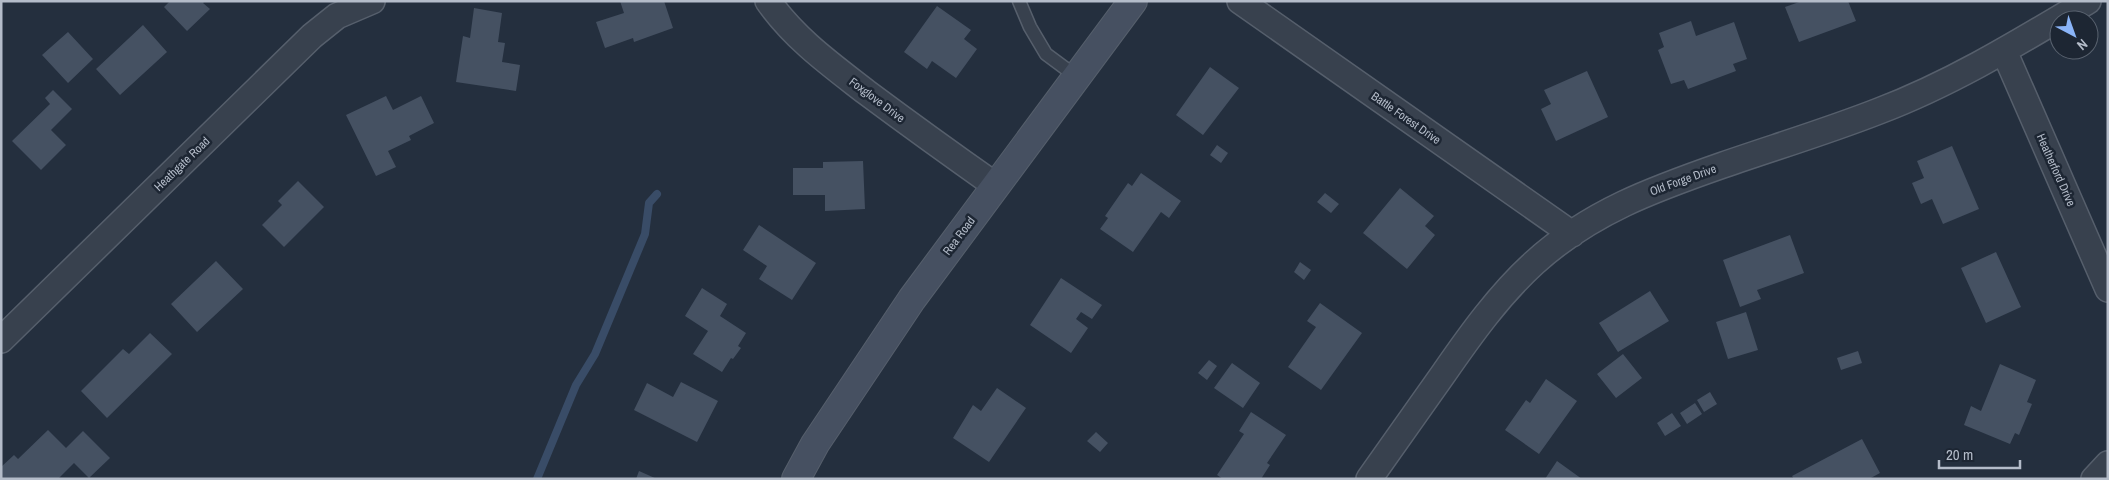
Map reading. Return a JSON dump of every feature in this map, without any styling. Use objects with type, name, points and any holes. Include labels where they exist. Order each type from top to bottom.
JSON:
[{"type":"main road","name":"Rea Road","points":[[796,479],[816,444],[912,299],[1133,1]]},
{"type":"street","name":"Heathgate Road","points":[[1,340],[312,36],[337,16],[372,1]]},
{"type":"street","name":"Foxglove Drive","points":[[768,1],[781,20],[811,50],[911,126],[996,186]]},
{"type":"street","name":"Battle Forest Drive","points":[[1240,1],[1572,234]]},
{"type":"street","name":"Old Forge Drive","points":[[1369,479],[1504,293],[1535,262],[1598,216],[1652,190],[1880,111],[1943,84],[2004,51],[2088,1]]},
{"type":"street","name":"Heatherford Drive","points":[[2004,51],[2108,289]]},
{"type":"street","points":[[2094,479],[2108,464]]},
{"type":"lane","points":[[1020,1],[1030,27],[1046,54],[1077,77]]},
{"type":"building","points":[[170,1],[205,1],[203,3],[210,9],[187,31],[164,7]]},
{"type":"building","points":[[620,1],[664,1],[673,28],[634,42],[633,38],[605,48],[596,22],[624,13]]},
{"type":"building","points":[[1802,1],[1848,1],[1856,21],[1799,42],[1785,7]]},
{"type":"building","points":[[937,6],[971,30],[964,39],[977,49],[956,78],[932,61],[927,69],[904,52]]},
{"type":"building","points":[[474,8],[502,13],[498,42],[505,43],[502,62],[520,65],[516,91],[456,82],[463,36],[470,38]]},
{"type":"building","points":[[1691,21],[1696,36],[1734,22],[1747,59],[1733,64],[1736,71],[1688,89],[1684,80],[1671,84],[1658,50],[1664,47],[1659,33]]},
{"type":"building","points":[[143,25],[167,52],[120,95],[96,69]]},
{"type":"building","points":[[68,32],[93,59],[68,83],[42,55]]},
{"type":"building","points":[[1210,67],[1239,88],[1203,135],[1176,115]]},
{"type":"building","points":[[1587,71],[1608,117],[1556,141],[1541,109],[1551,104],[1544,90]]},
{"type":"building","points":[[53,90],[72,109],[51,130],[66,145],[41,170],[12,141],[50,104],[45,98]]},
{"type":"building","points":[[386,96],[393,110],[421,96],[434,123],[409,136],[411,140],[388,151],[396,167],[376,176],[346,115]]},
{"type":"building","points":[[1217,145],[1228,153],[1221,163],[1210,155]]},
{"type":"building","points":[[1952,146],[1979,209],[1943,224],[1932,199],[1921,204],[1912,183],[1924,178],[1917,161]]},
{"type":"building","points":[[863,161],[865,209],[825,211],[825,195],[793,195],[793,168],[823,168],[823,162]]},
{"type":"building","points":[[1141,173],[1181,201],[1169,218],[1161,212],[1133,252],[1100,229],[1108,218],[1105,216],[1128,183],[1132,186]]},
{"type":"building","points":[[298,181],[324,207],[284,247],[262,225],[282,205],[278,201]]},
{"type":"building","points":[[1400,188],[1434,216],[1425,226],[1435,235],[1407,269],[1363,233]]},
{"type":"building","points":[[1325,193],[1339,204],[1331,213],[1317,202]]},
{"type":"building","points":[[759,225],[816,263],[792,300],[759,279],[767,266],[743,250]]},
{"type":"building","points":[[1790,235],[1804,273],[1757,290],[1761,299],[1740,307],[1723,260]]},
{"type":"building","points":[[1996,252],[2021,307],[1986,323],[1961,268]]},
{"type":"building","points":[[216,261],[243,289],[197,332],[171,304]]},
{"type":"building","points":[[1300,262],[1311,270],[1304,280],[1294,272]]},
{"type":"building","points":[[1061,278],[1102,305],[1092,319],[1081,312],[1076,319],[1088,328],[1071,353],[1030,325]]},
{"type":"building","points":[[702,288],[727,304],[720,316],[746,333],[738,346],[741,348],[733,359],[731,358],[722,372],[693,354],[708,331],[685,316]]},
{"type":"building","points":[[1650,291],[1669,321],[1618,352],[1599,323]]},
{"type":"building","points":[[1320,303],[1362,333],[1321,390],[1288,367],[1316,327],[1307,321]]},
{"type":"building","points":[[1746,312],[1758,350],[1728,359],[1716,322]]},
{"type":"building","points":[[150,333],[172,354],[107,418],[81,391],[123,349],[129,354]]},
{"type":"building","points":[[1858,351],[1862,363],[1841,370],[1837,358]]},
{"type":"building","points":[[1623,354],[1642,378],[1616,398],[1597,374]]},
{"type":"building","points":[[1209,360],[1217,366],[1207,380],[1198,373]]},
{"type":"building","points":[[1232,363],[1260,383],[1243,408],[1214,388]]},
{"type":"building","points":[[2000,364],[2036,380],[2027,402],[2032,404],[2019,435],[2015,433],[2010,444],[1964,425],[1971,406],[1981,411]]},
{"type":"building","points":[[1546,379],[1577,401],[1539,454],[1505,430],[1526,400],[1530,403]]},
{"type":"building","points":[[681,382],[718,401],[697,442],[634,410],[647,383],[673,397]]},
{"type":"building","points":[[997,388],[1026,408],[989,462],[953,438],[973,405],[981,411]]},
{"type":"building","points":[[1710,392],[1717,404],[1704,412],[1697,400]]},
{"type":"building","points":[[1695,403],[1702,414],[1687,424],[1680,413]]},
{"type":"building","points":[[1251,412],[1286,435],[1267,463],[1270,465],[1261,479],[1223,479],[1217,475],[1244,434],[1239,431]]},
{"type":"building","points":[[1672,413],[1681,426],[1665,436],[1657,423]]},
{"type":"building","points":[[48,430],[66,448],[83,431],[110,458],[89,478],[74,463],[58,479],[1,479],[1,467],[14,455],[18,459]]},
{"type":"building","points":[[1096,432],[1108,443],[1100,452],[1087,441]]},
{"type":"building","points":[[1862,439],[1880,473],[1869,479],[1794,479],[1792,476]]},
{"type":"building","points":[[1557,461],[1582,479],[1545,479]]},
{"type":"building","points":[[639,471],[657,479],[636,479]]},
{"type":"waterway","points":[[537,479],[576,385],[595,354],[645,234],[649,203],[657,194]]}]
